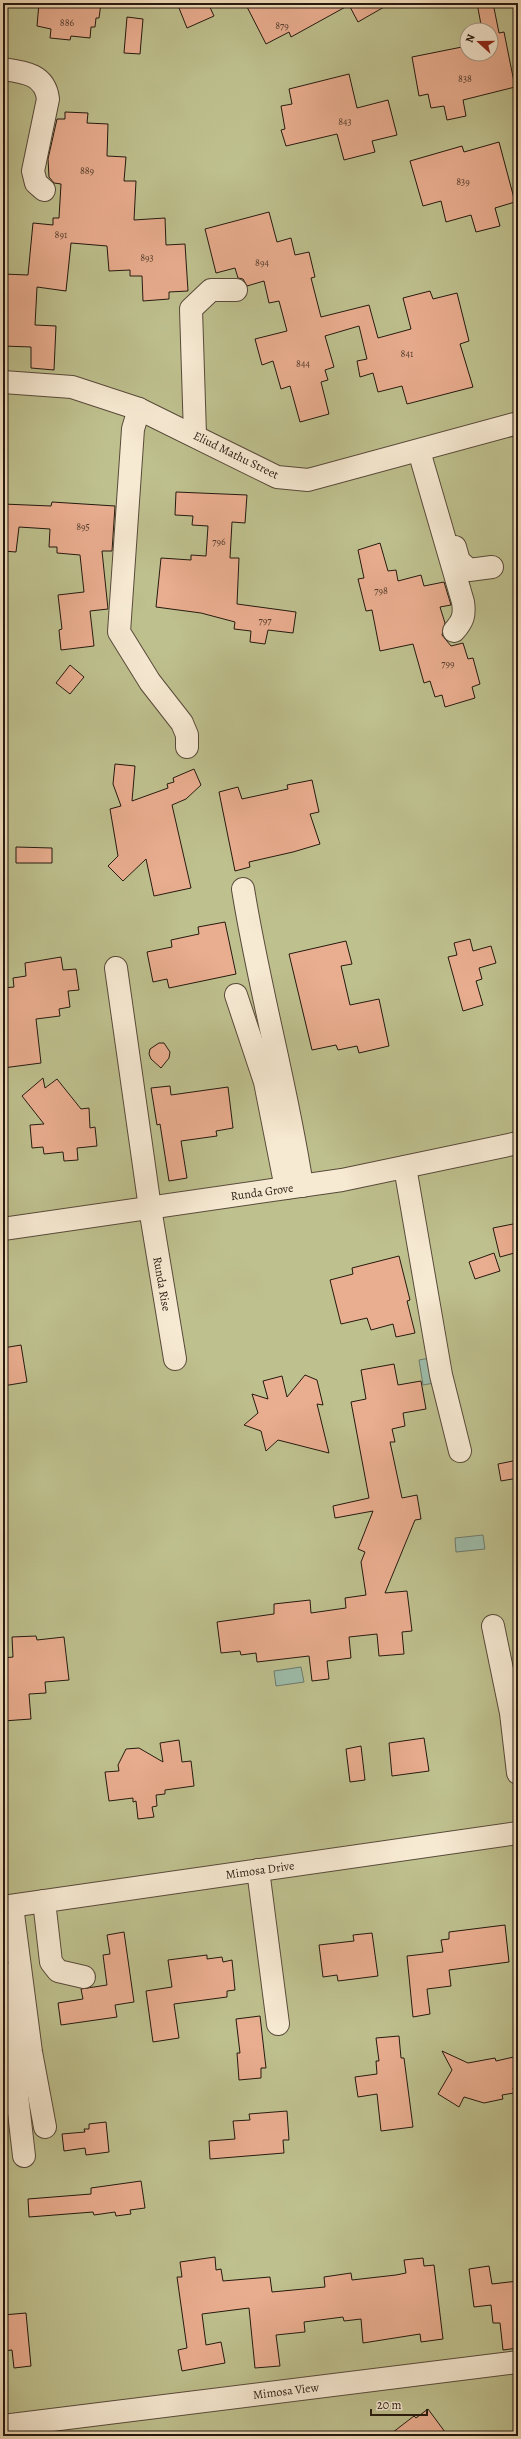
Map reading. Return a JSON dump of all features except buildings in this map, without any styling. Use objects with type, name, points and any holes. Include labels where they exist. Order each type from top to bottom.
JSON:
[{"type":"street","points":[[3,68],[32,76],[42,82],[47,93],[48,99],[33,171],[36,182],[44,190]]},
{"type":"street","points":[[195,435],[191,309],[212,290],[236,290]]},
{"type":"street","name":"Eliud Mathu Street","points":[[3,382],[72,387],[139,409],[195,435],[277,477],[308,480],[518,423]]},
{"type":"street","points":[[139,409],[133,429],[119,632],[150,682],[182,723],[188,735],[187,747]]},
{"type":"street","points":[[425,448],[459,561],[469,570],[492,567]]},
{"type":"street","points":[[425,448],[463,602],[463,618],[454,631]]},
{"type":"street","points":[[243,889],[252,947],[280,1070],[294,1187]]},
{"type":"street","name":"Runda Rise","points":[[116,968],[150,1208],[175,1359]]},
{"type":"street","points":[[236,995],[265,1082],[294,1187]]},
{"type":"street","name":"Runda Grove","points":[[3,1229],[294,1187],[405,1167],[518,1143]]},
{"type":"street","points":[[405,1167],[441,1375],[460,1451]]},
{"type":"street","points":[[493,1626],[514,1712],[518,1773]]},
{"type":"street","name":"Mimosa Drive","points":[[7,1906],[518,1833]]},
{"type":"street","points":[[258,1870],[278,2024]]},
{"type":"street","points":[[44,1901],[51,1962],[58,1971],[84,1977]]},
{"type":"street","points":[[7,1906],[45,2127]]},
{"type":"street","points":[[3,1973],[24,2156]]},
{"type":"street","name":"Mimosa View","points":[[3,2426],[56,2428],[518,2362]]},
{"type":"green space","points":[[3,3],[518,3],[518,2436],[3,2436]]},
{"type":"shaded area","points":[[430,1358],[434,1383],[423,1385],[419,1360]]},
{"type":"shaded area","points":[[483,1535],[485,1549],[456,1552],[455,1538]]},
{"type":"shaded area","points":[[301,1667],[304,1682],[276,1686],[274,1671]]}]
